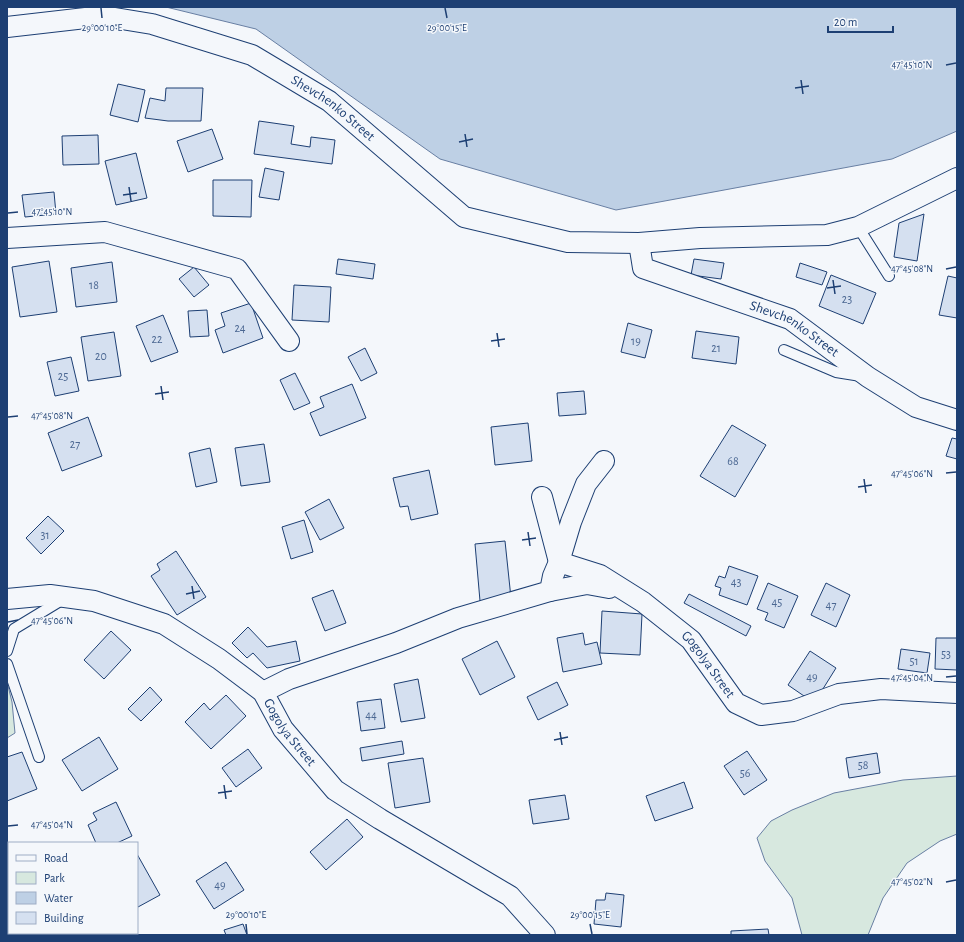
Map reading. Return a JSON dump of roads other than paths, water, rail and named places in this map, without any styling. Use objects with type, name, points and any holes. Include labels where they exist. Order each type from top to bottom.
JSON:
[{"type":"street","name":"Shevchenko Street","points":[[7,27],[103,16],[152,24],[252,55],[330,101],[464,217],[568,242],[639,243],[700,238],[827,235],[858,227],[957,178]]},
{"type":"street","points":[[7,238],[105,232],[237,270],[289,341]]},
{"type":"street","name":"Shevchenko Street","points":[[639,243],[643,268],[790,319],[868,377],[916,407],[957,420]]},
{"type":"street","points":[[550,591],[553,576],[559,562],[571,522],[586,484],[604,461]]},
{"type":"street","points":[[542,497],[559,562]]},
{"type":"street","name":"Gogolya Street","points":[[559,562],[600,575],[644,602],[691,640],[736,704],[761,715],[793,711],[839,694],[881,689],[957,693]]},
{"type":"street","points":[[263,692],[289,679],[396,643],[458,618],[550,591],[588,584],[626,591]]},
{"type":"street","name":"Gogolya Street","points":[[7,599],[50,595],[94,601],[164,624],[219,659],[263,692],[283,729],[335,790],[380,819],[510,896],[545,935]]},
{"type":"lane","points":[[858,227],[889,276]]},
{"type":"lane","points":[[784,350],[836,372],[868,377]]},
{"type":"lane","points":[[7,651],[14,629],[66,597]]},
{"type":"lane","points":[[7,664],[38,757]]},
{"type":"water","points":[[166,7],[957,7],[957,131],[892,159],[616,210],[440,159],[256,29]]}]
